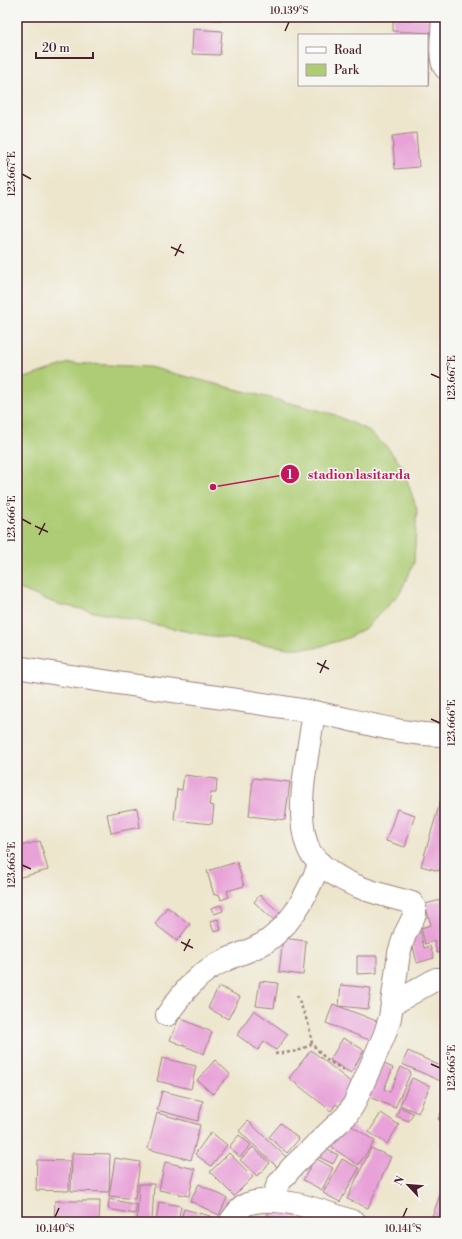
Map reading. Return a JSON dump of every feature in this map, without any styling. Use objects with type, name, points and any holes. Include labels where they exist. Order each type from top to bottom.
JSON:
[{"type":"street","points":[[444,17],[442,47],[443,65],[445,68]]},
{"type":"street","points":[[17,667],[89,680],[314,712],[423,735],[445,735]]},
{"type":"street","points":[[272,1200],[278,1184],[287,1172],[347,1115],[361,1089],[384,1036],[393,1004],[399,953],[404,934],[415,914],[416,908],[412,903],[367,890],[345,880],[327,870],[310,852],[302,821],[303,792],[314,712]]},
{"type":"street","points":[[167,1015],[185,990],[201,974],[225,960],[247,952],[270,939],[286,924],[302,903],[320,863]]},
{"type":"street","points":[[393,1004],[436,979],[445,979]]},
{"type":"street","points":[[230,1222],[236,1213],[246,1204],[272,1200],[288,1202],[355,1222]]},
{"type":"path","points":[[297,994],[309,1026],[312,1044],[327,1060],[350,1074],[361,1089]]},
{"type":"path","points":[[275,1054],[298,1051],[312,1044]]},
{"type":"green space","points":[[69,363],[149,367],[333,414],[367,430],[387,447],[402,466],[417,509],[414,563],[400,593],[367,627],[348,638],[315,648],[289,648],[199,634],[57,604],[17,588],[17,384],[22,379]]},
{"type":"building","points":[[200,17],[222,17],[222,20],[199,19]]},
{"type":"building","points":[[393,17],[433,19],[432,33],[393,31]]},
{"type":"building","points":[[193,29],[222,31],[220,55],[192,54]]},
{"type":"building","points":[[428,53],[430,54],[428,86]]},
{"type":"building","points":[[416,133],[419,167],[395,169],[392,136]]},
{"type":"building","points":[[184,775],[217,779],[216,793],[211,793],[209,805],[214,806],[212,824],[174,820],[177,789],[182,790]]},
{"type":"building","points":[[253,778],[290,782],[285,820],[249,816]]},
{"type":"building","points":[[445,786],[445,850],[439,871],[421,866]]},
{"type":"building","points":[[137,808],[140,827],[111,833],[107,814]]},
{"type":"building","points":[[397,809],[415,815],[405,847],[386,841]]},
{"type":"building","points":[[40,841],[48,870],[17,878],[17,847]]},
{"type":"building","points":[[237,862],[244,886],[227,891],[229,897],[221,900],[219,894],[214,895],[207,871]]},
{"type":"building","points":[[260,895],[281,914],[275,921],[254,902]]},
{"type":"building","points":[[445,899],[445,951],[437,953],[434,941],[425,944],[421,928],[431,925],[425,904]]},
{"type":"building","points":[[221,905],[223,911],[214,914],[211,908]]},
{"type":"building","points":[[167,907],[190,924],[177,941],[155,924]]},
{"type":"building","points":[[218,919],[221,930],[214,932],[210,921]]},
{"type":"building","points":[[420,931],[424,948],[430,946],[434,958],[417,963],[410,934]]},
{"type":"building","points":[[283,938],[306,941],[303,975],[279,972]]},
{"type":"building","points":[[357,956],[377,956],[377,973],[357,974]]},
{"type":"building","points":[[260,981],[278,983],[274,1008],[256,1006]]},
{"type":"building","points":[[341,985],[371,988],[368,1009],[339,1006]]},
{"type":"building","points":[[219,986],[240,997],[228,1019],[208,1008]]},
{"type":"building","points":[[333,1004],[379,1022],[372,1041],[326,1023]]},
{"type":"building","points":[[254,1010],[288,1034],[276,1050],[264,1042],[258,1050],[237,1035]]},
{"type":"building","points":[[179,1018],[212,1032],[204,1054],[170,1040]]},
{"type":"building","points":[[343,1038],[364,1050],[351,1073],[330,1060]]},
{"type":"building","points":[[311,1050],[353,1084],[345,1094],[349,1097],[341,1108],[336,1104],[331,1111],[289,1078]]},
{"type":"building","points":[[408,1051],[445,1068],[445,1083],[402,1064]]},
{"type":"building","points":[[162,1058],[196,1066],[191,1089],[157,1081]]},
{"type":"building","points":[[215,1060],[230,1074],[213,1094],[197,1080]]},
{"type":"building","points":[[382,1063],[393,1068],[384,1089],[390,1092],[401,1067],[411,1072],[395,1108],[367,1096]]},
{"type":"building","points":[[412,1078],[430,1086],[418,1113],[400,1105]]},
{"type":"building","points":[[162,1091],[203,1101],[198,1121],[157,1110]]},
{"type":"building","points":[[445,1105],[445,1122],[438,1119]]},
{"type":"building","points":[[400,1107],[413,1113],[409,1121],[396,1116]]},
{"type":"building","points":[[157,1113],[200,1125],[191,1160],[148,1149]]},
{"type":"building","points":[[381,1113],[399,1125],[387,1144],[369,1132]]},
{"type":"building","points":[[248,1121],[286,1157],[277,1167],[239,1131]]},
{"type":"building","points":[[281,1123],[299,1139],[287,1153],[269,1137]]},
{"type":"building","points":[[347,1123],[375,1141],[358,1165],[325,1143]]},
{"type":"building","points":[[211,1132],[227,1145],[211,1166],[195,1154]]},
{"type":"building","points":[[239,1135],[251,1145],[240,1157],[229,1147]]},
{"type":"building","points":[[445,1135],[445,1147],[441,1145]]},
{"type":"building","points":[[253,1147],[270,1163],[257,1176],[240,1160]]},
{"type":"building","points":[[324,1148],[338,1155],[333,1164],[319,1157]]},
{"type":"building","points":[[371,1148],[391,1157],[368,1208],[347,1199]]},
{"type":"building","points":[[72,1153],[110,1154],[109,1192],[71,1191]]},
{"type":"building","points":[[229,1153],[253,1177],[234,1196],[210,1172]]},
{"type":"building","points":[[115,1158],[140,1162],[135,1199],[109,1196]]},
{"type":"building","points":[[315,1158],[333,1168],[322,1190],[303,1180]]},
{"type":"building","points":[[342,1159],[359,1168],[340,1202],[323,1193]]},
{"type":"building","points":[[37,1160],[70,1161],[69,1191],[36,1190]]},
{"type":"building","points":[[165,1162],[195,1169],[189,1196],[159,1190]]},
{"type":"building","points":[[139,1184],[154,1184],[152,1222],[137,1222]]},
{"type":"building","points":[[199,1184],[227,1198],[219,1215],[190,1201]]},
{"type":"building","points":[[443,1187],[445,1188],[445,1222],[430,1222]]},
{"type":"building","points":[[109,1199],[137,1205],[135,1214],[108,1209]]},
{"type":"building","points":[[55,1201],[100,1201],[99,1222],[54,1222]]},
{"type":"building","points":[[159,1202],[181,1206],[178,1222],[156,1222]]},
{"type":"building","points":[[270,1207],[320,1218],[319,1222],[266,1222]]},
{"type":"building","points":[[184,1209],[210,1216],[209,1222],[180,1222]]},
{"type":"place","name":"stadion lasitarda","points":[[213,487]]}]
